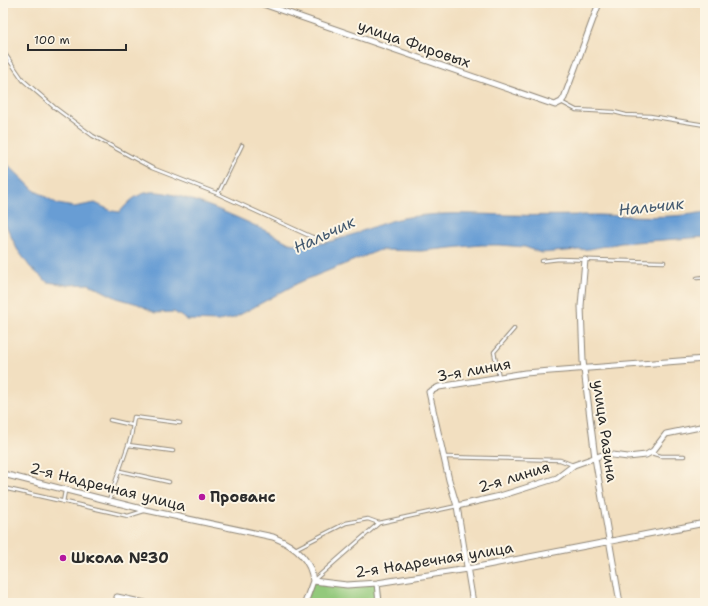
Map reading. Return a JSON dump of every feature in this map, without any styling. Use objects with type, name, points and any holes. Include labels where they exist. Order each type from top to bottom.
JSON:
[{"type":"street","name":"улица Фировых","points":[[260,3],[551,105],[561,102]]},
{"type":"street","points":[[561,102],[566,93],[599,3]]},
{"type":"street","name":"улица Разина","points":[[585,260],[581,317],[584,368],[595,458],[620,603]]},
{"type":"street","name":"3-я линия","points":[[473,603],[457,506],[449,480],[445,456],[429,392],[439,387],[525,373],[705,359]]},
{"type":"street","points":[[650,453],[666,434],[705,426]]},
{"type":"street","name":"2-я линия","points":[[457,506],[500,496],[557,478],[574,465],[605,454],[628,457],[650,453]]},
{"type":"street","name":"2-я Надречная улица","points":[[3,474],[146,510],[262,534],[282,541],[295,549],[309,563],[313,580],[347,586],[467,569],[609,540],[705,523]]},
{"type":"street","points":[[305,603],[313,580]]},
{"type":"street","points":[[376,583],[379,603]]},
{"type":"street","points":[[117,596],[145,603]]},
{"type":"lane","points":[[3,52],[22,80],[54,107],[93,136],[152,168],[218,194],[312,237],[322,239]]},
{"type":"lane","points":[[561,102],[576,110],[650,116],[705,125]]},
{"type":"lane","points":[[218,194],[242,145]]},
{"type":"lane","points":[[542,261],[559,259],[664,262]]},
{"type":"lane","points":[[697,278],[705,277]]},
{"type":"lane","points":[[499,377],[494,352],[514,329]]},
{"type":"lane","points":[[109,501],[128,445],[134,417],[180,423]]},
{"type":"lane","points":[[110,420],[132,425]]},
{"type":"lane","points":[[128,445],[173,451]]},
{"type":"lane","points":[[650,453],[661,456],[684,456]]},
{"type":"lane","points":[[445,456],[560,460],[574,465]]},
{"type":"lane","points":[[120,471],[169,482]]},
{"type":"lane","points":[[3,488],[128,516],[146,510]]},
{"type":"lane","points":[[63,502],[66,490]]},
{"type":"lane","points":[[313,580],[379,523],[457,506]]},
{"type":"lane","points":[[295,549],[346,523],[368,519],[379,523]]},
{"type":"green space","points":[[313,581],[329,583],[377,583],[379,603],[305,603]]},
{"type":"water","points":[[3,160],[34,190],[58,204],[74,207],[95,203],[112,211],[120,212],[129,202],[145,193],[163,193],[180,196],[220,210],[289,243],[305,245],[320,244],[335,240],[394,220],[421,215],[446,214],[678,216],[705,212],[705,237],[621,243],[590,249],[541,253],[525,247],[499,245],[481,245],[421,251],[380,250],[300,282],[234,318],[218,321],[187,320],[174,312],[155,313],[138,304],[117,298],[89,284],[68,285],[47,282],[30,267],[17,249],[3,219]]},
{"type":"place","name":"Прованс","points":[[202,497]]},
{"type":"place","name":"Школа №30","points":[[63,558]]},
{"type":"water label","name":"Нальчик","points":[[651,206]]},
{"type":"water label","name":"Нальчик","points":[[324,234]]}]
